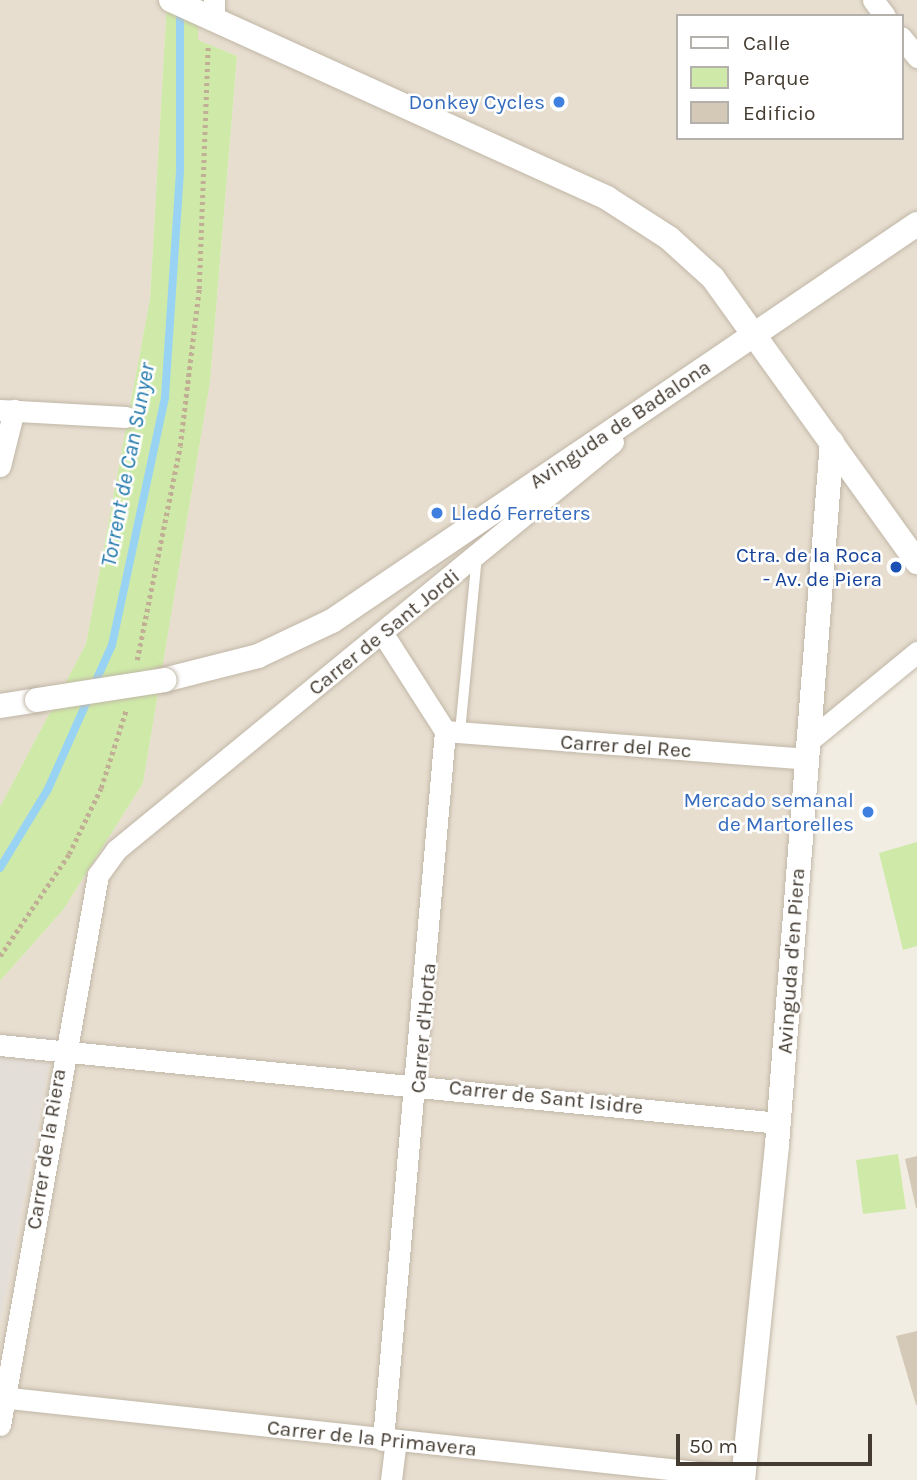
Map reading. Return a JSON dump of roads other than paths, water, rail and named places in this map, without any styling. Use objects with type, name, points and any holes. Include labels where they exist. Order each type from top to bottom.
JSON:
[{"type":"street","points":[[171,0],[210,11],[607,198],[669,238],[713,278],[917,562]]},
{"type":"street","points":[[903,40],[917,57]]},
{"type":"street","name":"Avinguda de Badalona","points":[[0,706],[164,680],[258,656],[332,621],[917,224]]},
{"type":"street","name":"Carrer de Sant Jordi","points":[[97,875],[116,850],[383,634],[674,391]]},
{"type":"street","points":[[0,466],[7,410],[126,416]]},
{"type":"street","name":"Avinguda d'en Piera","points":[[743,1479],[779,1123],[832,442]]},
{"type":"street","points":[[383,634],[453,732]]},
{"type":"street","points":[[808,750],[917,652]]},
{"type":"street","name":"Carrer del Rec","points":[[453,732],[808,750]]},
{"type":"street","name":"Carrer d'Horta","points":[[391,1480],[389,1441],[419,1083],[453,732]]},
{"type":"street","name":"Carrer de la Riera","points":[[0,1425],[2,1397],[62,1051],[97,875]]},
{"type":"street","name":"Carrer de Sant Isidre","points":[[0,1045],[419,1083],[779,1123]]},
{"type":"street","name":"Carrer de la Primavera","points":[[2,1397],[743,1479]]},
{"type":"lane","points":[[453,732],[477,555]]},
{"type":"waterway","name":"Torrent de Can Sunyer","points":[[94,685],[112,645],[165,397],[180,171],[180,8]]},
{"type":"waterway","name":"Torrent de Can Sunyer","points":[[0,868],[48,789],[89,697]]},
{"type":"place","name":"Donkey Cycles","points":[[559,102]]},
{"type":"place","name":"Lledó Ferreters","points":[[437,513]]},
{"type":"place","name":"Ctra. de la Roca - Av. de Piera","points":[[896,567]]},
{"type":"place","name":"Mercado semanal de Martorelles","points":[[868,812]]}]
